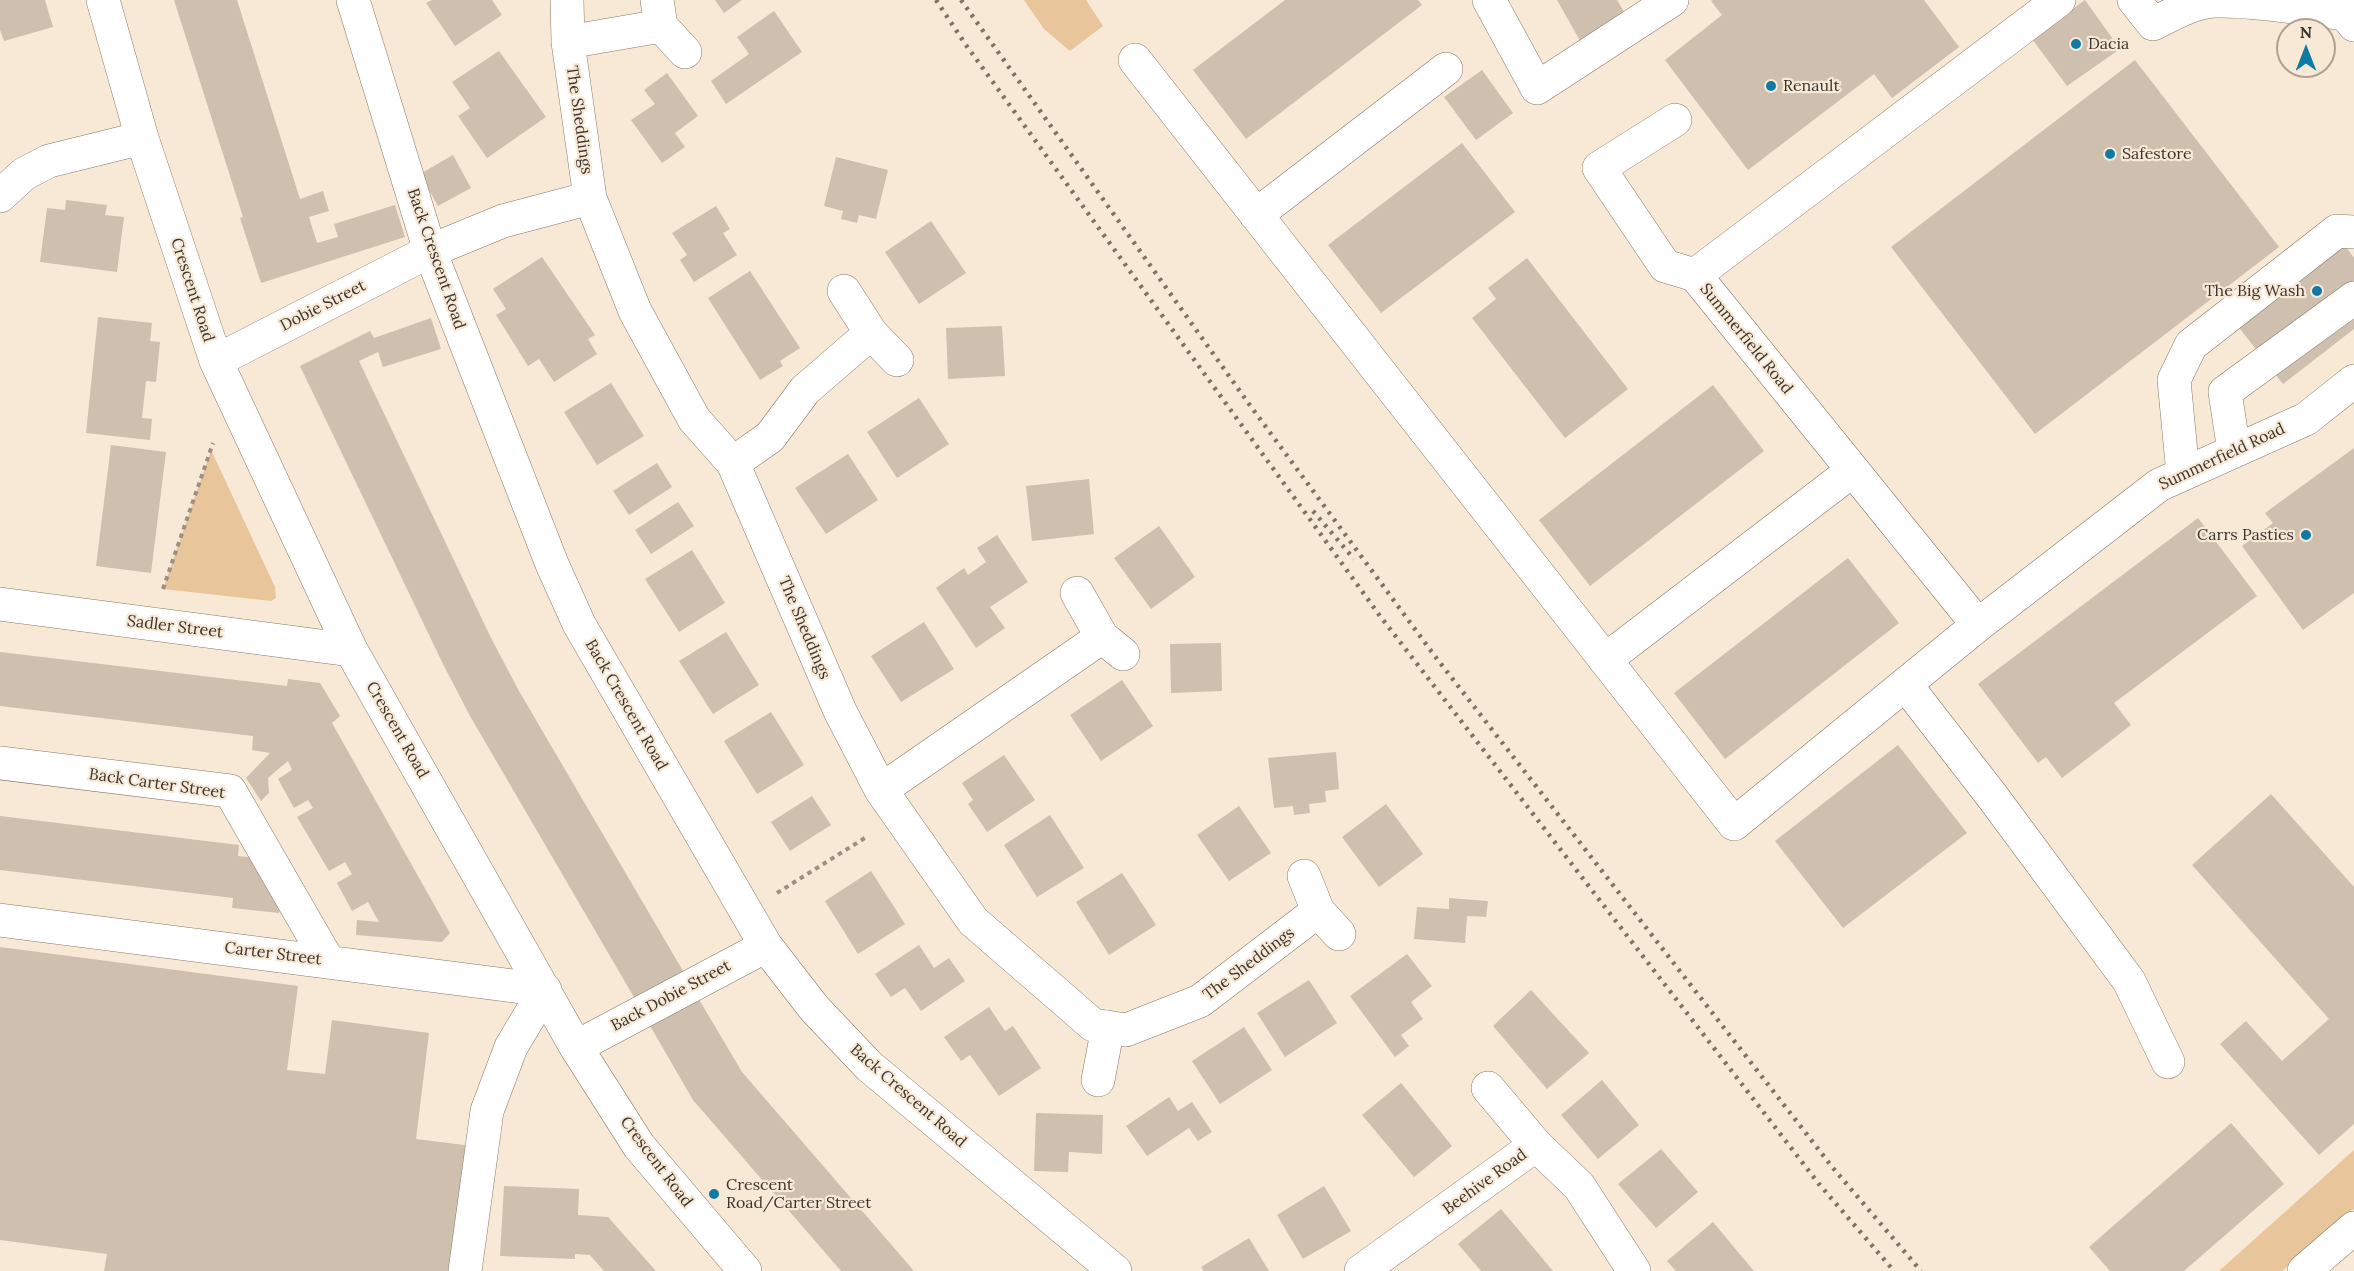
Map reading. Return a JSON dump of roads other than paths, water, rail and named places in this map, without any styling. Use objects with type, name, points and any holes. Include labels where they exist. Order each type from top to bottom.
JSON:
[{"type":"street","name":"Crescent Road","points":[[103,0],[142,138],[216,361],[351,650],[576,1047],[639,1146],[745,1271]]},
{"type":"street","name":"Back Crescent Road","points":[[353,0],[430,251],[552,564],[579,624],[766,946],[814,1008],[869,1066],[1115,1271]]},
{"type":"street","name":"The Sheddings","points":[[567,0],[568,42],[590,198],[635,311],[694,419],[733,463],[840,711],[890,803],[973,921],[1093,1025],[1126,1030],[1200,1001],[1329,922],[1304,876]]},
{"type":"street","points":[[1489,0],[1537,88],[1670,1]]},
{"type":"street","points":[[1675,120],[1599,168],[1665,266],[1695,275],[2059,0]]},
{"type":"street","points":[[2134,0],[2153,24],[2192,5],[2214,0],[2344,13]]},
{"type":"street","name":"The Sheddings","points":[[568,42],[659,13],[686,52]]},
{"type":"street","points":[[1135,60],[1605,660],[1852,471]]},
{"type":"street","points":[[1256,215],[1446,69]]},
{"type":"street","points":[[0,196],[24,174],[49,161],[142,138]]},
{"type":"street","name":"The Sheddings","points":[[430,251],[503,221],[590,198]]},
{"type":"street","points":[[2183,474],[2175,380],[2191,345],[2337,231],[2354,232]]},
{"type":"street","name":"Dobie Street","points":[[216,361],[430,251]]},
{"type":"street","name":"Summerfield Road","points":[[1695,275],[1978,625]]},
{"type":"street","points":[[844,291],[871,333],[897,360]]},
{"type":"street","points":[[2234,451],[2225,392],[2354,298]]},
{"type":"street","points":[[733,463],[770,437],[805,390],[871,333]]},
{"type":"street","name":"Summerfield Road","points":[[1605,660],[1734,824],[1978,625],[2159,485],[2306,419],[2354,381]]},
{"type":"street","points":[[890,803],[1113,646],[1077,593]]},
{"type":"street","name":"Sadler Street","points":[[0,604],[351,650]]},
{"type":"street","points":[[1906,685],[1992,796],[2129,981],[2168,1062]]},
{"type":"street","name":"Back Carter Street","points":[[0,763],[230,791],[328,961]]},
{"type":"street","name":"Carter Street","points":[[0,920],[545,990]]},
{"type":"street","name":"Back Dobie Street","points":[[576,1047],[766,946]]},
{"type":"street","points":[[465,1271],[487,1111],[511,1047],[545,990]]},
{"type":"street","points":[[1098,1080],[1108,1027]]},
{"type":"street","points":[[1488,1088],[1536,1145]]},
{"type":"street","name":"Beehive Road","points":[[1361,1271],[1536,1145],[1579,1186],[1634,1271]]},
{"type":"street","points":[[2304,1271],[2354,1228]]},
{"type":"railway","points":[[936,0],[966,45],[1380,616],[1819,1184],[1894,1271]]},
{"type":"railway","points":[[961,0],[1249,404],[1434,655],[1833,1168],[1921,1271]]},
{"type":"railway","points":[[1313,511],[1354,559]]},
{"type":"place","name":"Dacia","points":[[2076,44]]},
{"type":"place","name":"Renault","points":[[1771,86]]},
{"type":"place","name":"Safestore","points":[[2110,154]]},
{"type":"place","name":"The Big Wash","points":[[2317,291]]},
{"type":"place","name":"Carrs Pasties","points":[[2306,535]]},
{"type":"place","name":"Crescent Road/Carter Street","points":[[714,1194]]}]
